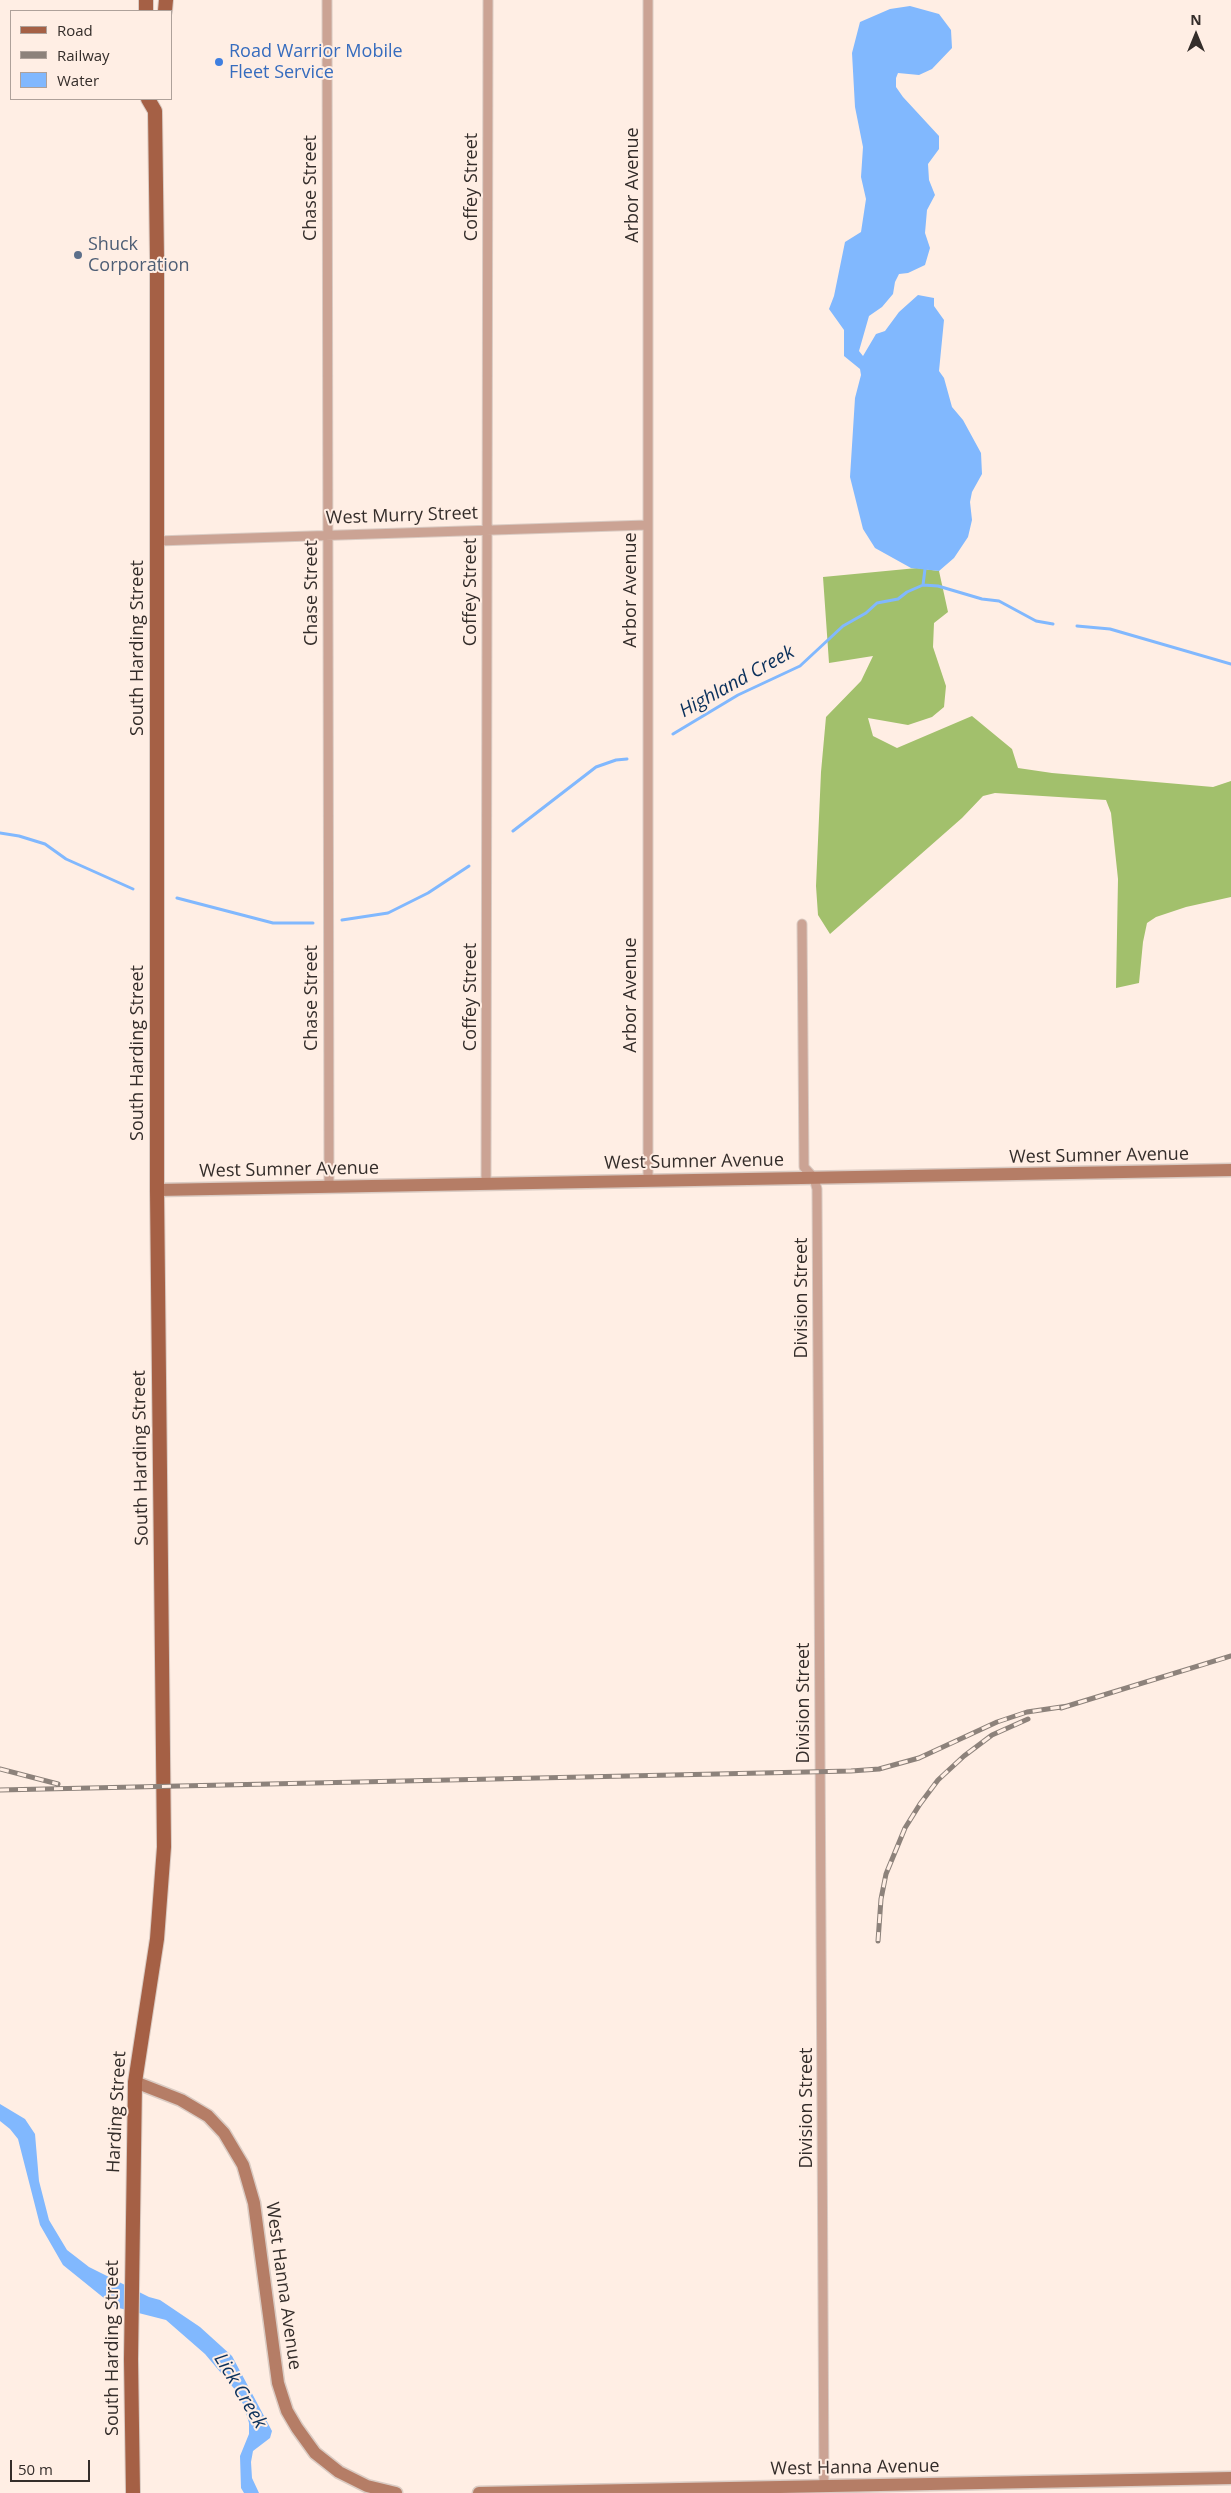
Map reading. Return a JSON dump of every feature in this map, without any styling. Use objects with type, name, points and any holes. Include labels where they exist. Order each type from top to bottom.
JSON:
[{"type":"main road","points":[[149,100],[155,112]]},
{"type":"main road","points":[[155,112],[161,100]]},
{"type":"main road","name":"South Harding Street","points":[[147,1994],[157,1939],[164,1847],[157,1190],[155,112]]},
{"type":"main road","name":"West Sumner Avenue","points":[[157,1190],[1231,1170]]},
{"type":"main road","name":"Harding Street","points":[[132,2233],[135,2082],[147,1994]]},
{"type":"main road","name":"West Hanna Avenue","points":[[135,2082],[166,2093],[208,2116],[224,2134],[243,2164],[254,2203],[278,2383],[285,2406],[296,2428],[316,2453],[339,2472],[367,2486],[396,2493]]},
{"type":"main road","name":"South Harding Street","points":[[132,2233],[133,2493]]},
{"type":"main road","name":"West Hanna Avenue","points":[[479,2493],[1231,2478]]},
{"type":"street","name":"Chase Street","points":[[327,0],[329,1186]]},
{"type":"street","name":"Coffey Street","points":[[486,1184],[488,0]]},
{"type":"street","name":"Arbor Avenue","points":[[648,0],[650,306],[647,525],[648,1180]]},
{"type":"street","name":"West Murry Street","points":[[157,541],[647,525]]},
{"type":"street","name":"Division Street","points":[[802,924],[804,1167],[814,1178],[817,1189],[824,2486]]},
{"type":"green space","points":[[917,568],[939,571],[948,612],[934,623],[933,647],[946,686],[944,707],[932,717],[908,725],[868,718],[873,736],[897,748],[972,716],[1012,749],[1018,768],[1052,773],[1213,787],[1231,781],[1231,897],[1186,907],[1156,917],[1147,923],[1139,983],[1116,988],[1118,879],[1111,813],[1106,800],[995,793],[983,796],[962,818],[830,934],[818,915],[816,886],[821,772],[826,717],[861,681],[873,656],[829,663],[823,577]]},
{"type":"water","points":[[910,6],[939,14],[951,30],[952,48],[932,69],[919,75],[898,73],[896,78],[896,87],[903,97],[939,136],[939,149],[928,164],[929,180],[935,195],[927,210],[925,233],[930,248],[925,265],[908,273],[899,274],[895,282],[893,294],[882,307],[869,316],[859,351],[863,356],[876,334],[885,331],[899,312],[918,295],[934,298],[934,306],[944,320],[939,371],[944,378],[952,407],[963,420],[981,453],[982,474],[972,492],[970,502],[972,520],[968,537],[954,558],[939,571],[911,568],[875,548],[863,529],[850,477],[855,398],[861,375],[860,369],[844,356],[844,330],[829,309],[834,296],[845,242],[861,232],[866,199],[861,177],[863,147],[855,107],[852,53],[860,22],[890,9]]},
{"type":"water","name":"Lick Creek","points":[[0,2104],[25,2119],[35,2134],[39,2181],[49,2220],[67,2250],[89,2267],[149,2297],[160,2300],[200,2327],[232,2356],[272,2431],[270,2438],[253,2451],[251,2462],[252,2478],[259,2493],[244,2493],[241,2488],[240,2456],[249,2434],[249,2423],[237,2392],[205,2354],[166,2320],[115,2307],[63,2265],[40,2225],[18,2139],[0,2121]]},
{"type":"waterway","points":[[923,585],[925,569]]},
{"type":"waterway","name":"Highland Creek","points":[[673,734],[738,695],[800,666],[843,626],[866,613],[877,603],[898,599],[907,592],[923,585],[938,586],[982,599],[999,601],[1036,621],[1053,624]]},
{"type":"waterway","name":"Highland Creek","points":[[1077,626],[1110,629],[1231,664]]},
{"type":"waterway","name":"Highland Creek","points":[[513,831],[596,767],[616,760],[627,759]]},
{"type":"waterway","name":"Highland Creek","points":[[0,833],[19,836],[45,844],[66,859],[133,889]]},
{"type":"waterway","name":"Highland Creek","points":[[342,920],[388,913],[428,893],[469,866]]},
{"type":"waterway","name":"Highland Creek","points":[[177,898],[273,923],[313,923]]},
{"type":"railway","points":[[1061,1708],[1231,1656]]},
{"type":"railway","points":[[0,1790],[879,1769],[919,1758],[997,1722],[1027,1712],[1068,1706]]},
{"type":"railway","points":[[878,1941],[881,1899],[886,1874],[905,1828],[920,1804],[938,1780],[964,1756],[992,1735],[1028,1719]]},
{"type":"railway","points":[[0,1769],[58,1784]]},
{"type":"place","name":"Road Warrior Mobile Fleet Service","points":[[219,62]]},
{"type":"place","name":"Shuck Corporation","points":[[78,255]]}]
